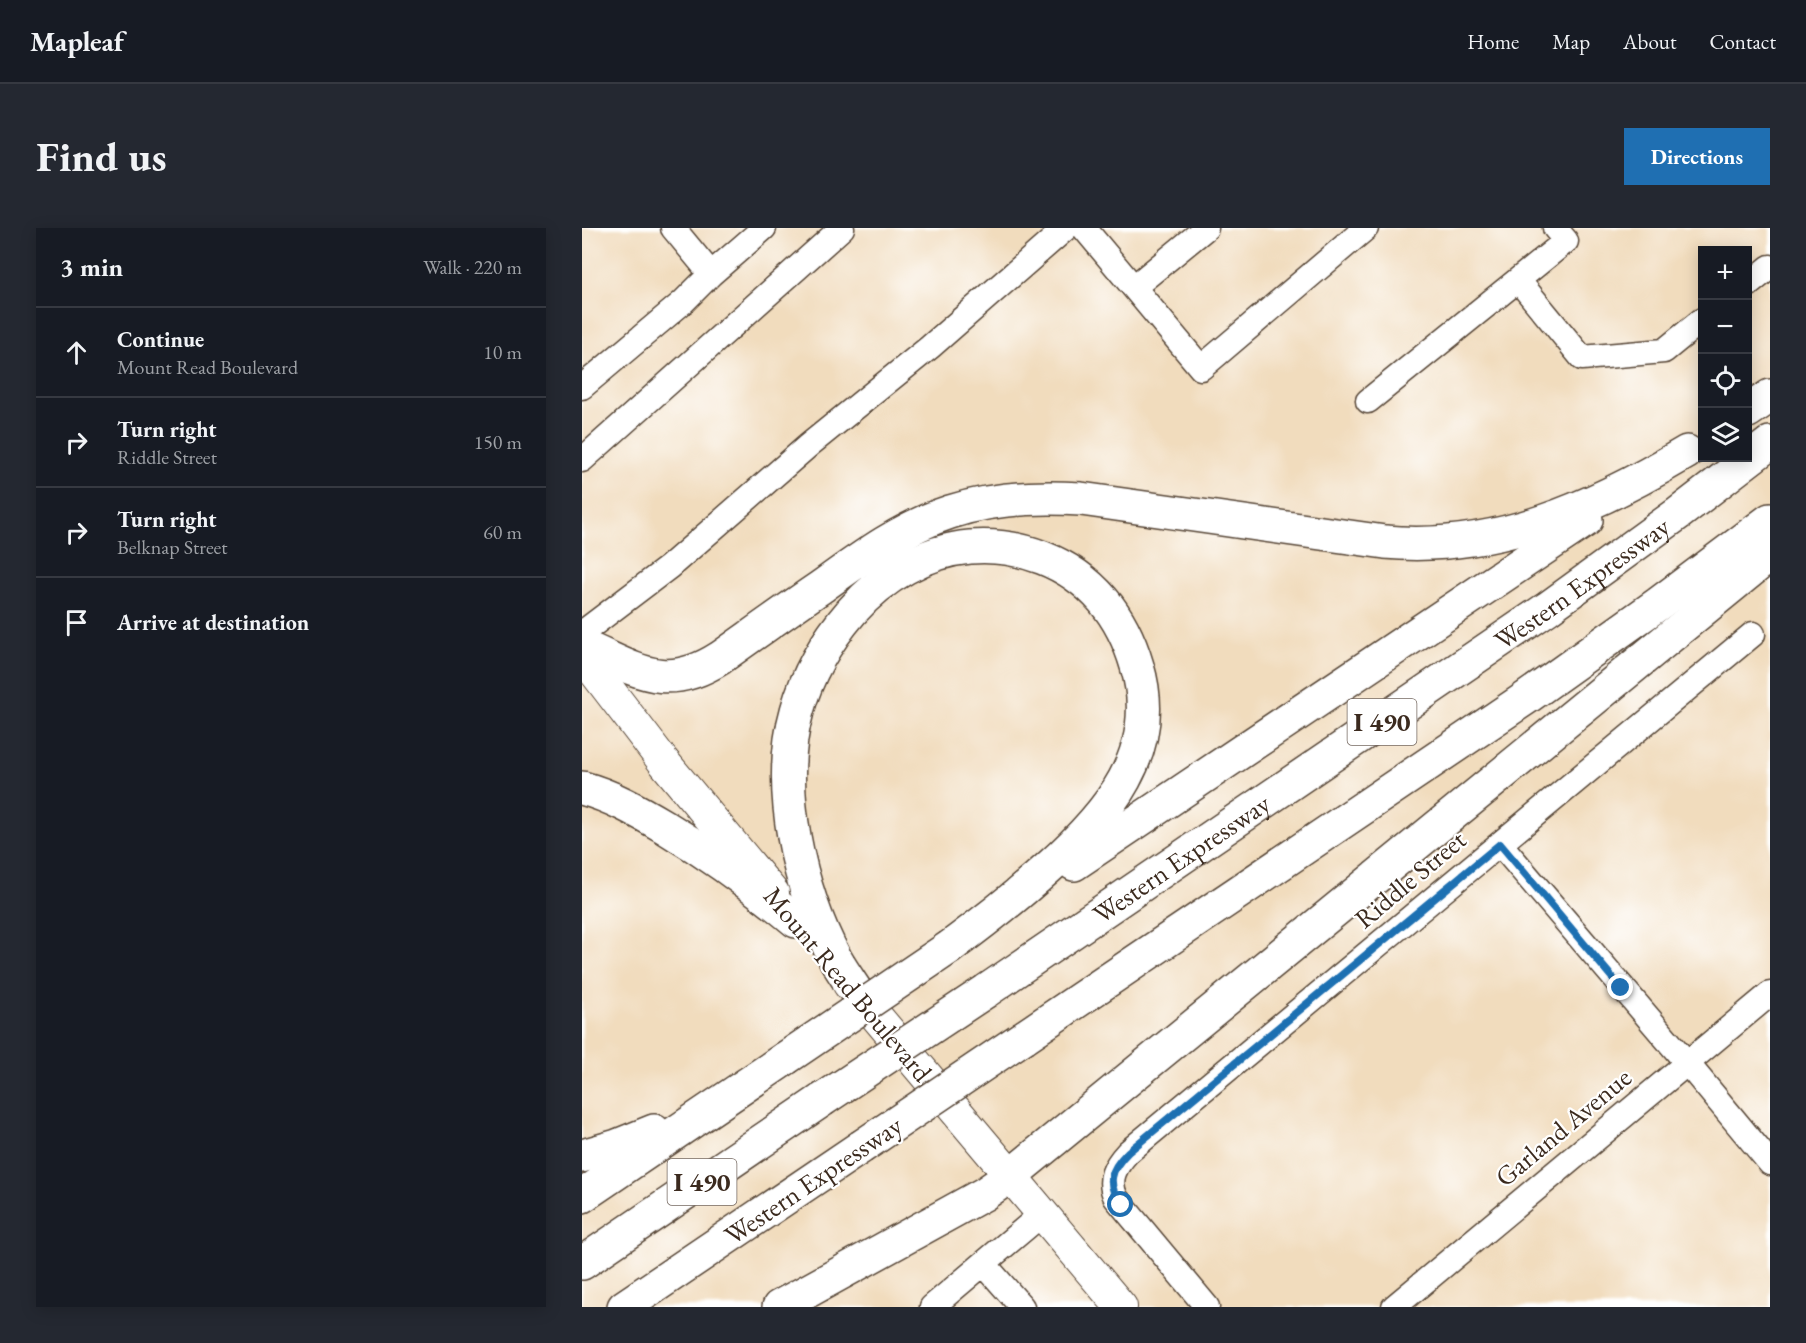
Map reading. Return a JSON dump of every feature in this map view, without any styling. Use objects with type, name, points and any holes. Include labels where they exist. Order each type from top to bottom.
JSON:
[{"type":"highway","points":[[1752,408],[1770,396]]},
{"type":"highway","name":"Western Expressway","points":[[582,1263],[1540,614],[1687,507],[1770,443]]},
{"type":"highway","points":[[582,646],[654,675],[672,676],[701,670],[896,536],[943,514],[984,503],[1019,498],[1052,497],[1384,542],[1447,543],[1511,532],[1557,517],[1646,476],[1695,447]]},
{"type":"highway","points":[[582,1196],[1695,447]]},
{"type":"highway","name":"Western Expressway","points":[[624,1307],[1543,686],[1770,520]]},
{"type":"highway","points":[[861,999],[829,946],[807,888],[797,852],[790,816],[788,786],[789,748],[797,709],[815,665],[832,637],[860,602],[879,585],[909,565],[943,551],[969,547],[996,547],[1021,551],[1057,564],[1077,576],[1103,601],[1123,629],[1136,662],[1143,695],[1142,727],[1130,771],[1114,798],[1096,821],[1078,841],[1035,880],[950,947]]},
{"type":"highway","points":[[779,1307],[984,1194],[1010,1176],[1770,555]]},
{"type":"highway","points":[[582,788],[604,795],[638,811],[701,849],[796,921]]},
{"type":"highway","points":[[582,1156],[653,1132],[786,1058]]},
{"type":"main road","name":"Mount Read Boulevard","points":[[582,655],[688,793],[1042,1214],[1113,1304]]},
{"type":"street","points":[[673,228],[711,273]]},
{"type":"street","points":[[582,387],[683,302],[711,273],[764,228]]},
{"type":"street","points":[[582,460],[842,228]]},
{"type":"street","points":[[582,633],[669,567],[809,445],[930,347],[1066,228]]},
{"type":"street","points":[[1084,228],[1201,368],[1366,228]]},
{"type":"street","points":[[1134,287],[1206,228]]},
{"type":"street","points":[[1368,401],[1566,241],[1555,228]]},
{"type":"street","points":[[1752,282],[1770,267]]},
{"type":"street","points":[[1518,280],[1582,358],[1664,351],[1698,323]]},
{"type":"street","name":"Riddle Street","points":[[1206,1307],[1121,1205],[1113,1191],[1112,1176],[1118,1163],[1128,1152],[1752,634]]},
{"type":"street","points":[[1500,844],[1770,1163]]},
{"type":"street","name":"Garland Avenue","points":[[1394,1307],[1770,994]]},
{"type":"street","points":[[932,1307],[1042,1214]]},
{"type":"street","points":[[984,1263],[1022,1307]]},
{"type":"route","points":[[1121,1205],[1111,1183],[1114,1169],[1128,1152],[1500,844],[1621,988]]}]
